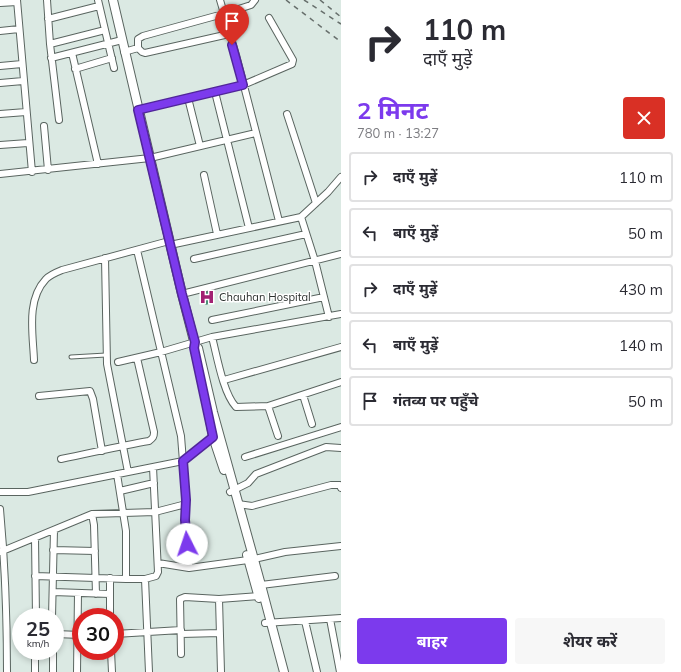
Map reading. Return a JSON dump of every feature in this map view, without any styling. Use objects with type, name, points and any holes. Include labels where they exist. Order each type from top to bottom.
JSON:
[{"type":"street","points":[[47,0],[51,58],[59,120]]},
{"type":"street","points":[[112,0],[182,294],[195,344],[198,348],[232,491],[251,559],[261,585],[278,672]]},
{"type":"street","points":[[220,0],[279,222]]},
{"type":"street","points":[[229,34],[145,53],[138,48],[138,39],[143,36],[252,5],[255,0]]},
{"type":"street","points":[[0,3],[17,1],[28,143],[32,172]]},
{"type":"street","points":[[48,20],[98,3],[114,68]]},
{"type":"street","points":[[138,110],[243,85],[291,65],[293,60],[268,18]]},
{"type":"street","points":[[0,31],[19,29]]},
{"type":"street","points":[[50,44],[105,30]]},
{"type":"street","points":[[51,58],[122,40]]},
{"type":"street","points":[[124,52],[138,48]]},
{"type":"street","points":[[72,53],[98,164]]},
{"type":"street","points":[[75,68],[112,58]]},
{"type":"street","points":[[0,66],[22,64]]},
{"type":"street","points":[[0,83],[23,81]]},
{"type":"street","points":[[215,92],[249,228]]},
{"type":"street","points":[[188,98],[200,146]]},
{"type":"street","points":[[0,114],[26,112]]},
{"type":"street","points":[[287,114],[316,203]]},
{"type":"street","points":[[44,126],[48,170]]},
{"type":"street","points":[[0,174],[32,172],[150,158],[256,133]]},
{"type":"street","points":[[0,145],[28,143]]},
{"type":"street","points":[[204,175],[217,234]]},
{"type":"street","points":[[34,360],[32,315],[36,296],[46,279],[62,270],[137,250],[300,217],[341,177]]},
{"type":"street","points":[[300,217],[315,261],[329,317]]},
{"type":"street","points":[[194,259],[306,234]]},
{"type":"street","points":[[137,250],[181,436],[189,568]]},
{"type":"street","points":[[182,294],[341,254]]},
{"type":"street","points":[[105,258],[106,355],[128,472]]},
{"type":"street","points":[[212,320],[324,297]]},
{"type":"street","points":[[118,362],[195,344],[212,337],[341,314]]},
{"type":"street","points":[[212,337],[224,380],[232,402],[236,407],[268,406],[341,382]]},
{"type":"street","points":[[195,344],[194,348],[213,437],[238,504],[258,596],[284,672]]},
{"type":"street","points":[[224,380],[341,347]]},
{"type":"street","points":[[61,459],[150,441],[154,436],[137,358]]},
{"type":"street","points":[[39,396],[90,391],[93,399],[102,451]]},
{"type":"street","points":[[303,395],[312,424]]},
{"type":"street","points":[[268,406],[278,436]]},
{"type":"street","points":[[245,457],[341,428]]},
{"type":"street","points":[[0,492],[28,492],[183,461],[213,437]]},
{"type":"street","points":[[232,491],[248,483],[256,474],[326,447],[341,448]]},
{"type":"street","points":[[35,576],[145,579],[156,576],[158,572],[158,562],[153,467]]},
{"type":"street","points":[[117,474],[126,531],[126,579]]},
{"type":"street","points":[[120,491],[154,483]]},
{"type":"street","points":[[238,504],[252,506],[331,485],[341,486]]},
{"type":"street","points":[[2,551],[92,514],[155,512],[186,504]]},
{"type":"street","points":[[0,509],[7,672]]},
{"type":"street","points":[[92,514],[94,525],[96,594]]},
{"type":"street","points":[[52,608],[54,530]]},
{"type":"street","points":[[35,538],[36,608]]},
{"type":"street","points":[[158,562],[189,568],[251,559],[285,552],[341,546]]},
{"type":"street","points":[[53,550],[95,551]]},
{"type":"street","points":[[261,585],[335,576]]},
{"type":"street","points":[[110,578],[110,608]]},
{"type":"street","points":[[145,579],[149,672]]},
{"type":"street","points":[[53,592],[110,594]]},
{"type":"street","points":[[78,593],[78,608]]},
{"type":"street","points":[[181,654],[180,599],[219,599],[258,596]]},
{"type":"street","points":[[219,599],[221,672]]},
{"type":"street","points":[[268,623],[341,618]]},
{"type":"street","points":[[330,619],[340,672]]},
{"type":"street","points":[[305,621],[317,672]]},
{"type":"street","points":[[124,634],[181,632],[220,633]]},
{"type":"street","points":[[34,672],[35,660]]},
{"type":"street","points":[[52,660],[53,672]]},
{"type":"street","points":[[77,672],[78,660]]},
{"type":"street","points":[[111,660],[112,672]]},
{"type":"lane","points":[[71,357],[106,355]]},
{"type":"building","points":[[210,290],[214,303],[205,305],[202,292]]},
{"type":"railway","points":[[286,0],[341,42]]},
{"type":"railway","points":[[304,0],[341,24]]},
{"type":"railway","points":[[320,0],[341,17]]},
{"type":"place","name":"Chauhan Hospital","points":[[207,297]]},
{"type":"route","points":[[187,544],[183,461],[213,437],[194,348],[195,342],[138,110],[243,85],[236,55],[232,45]]}]
